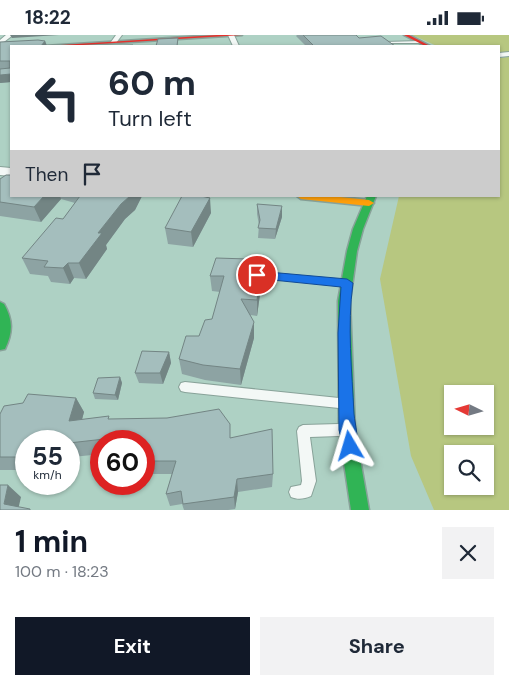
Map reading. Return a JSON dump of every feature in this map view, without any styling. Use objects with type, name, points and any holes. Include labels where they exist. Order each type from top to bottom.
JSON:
[{"type":"main road","points":[[43,44],[117,38],[240,35]]},
{"type":"main road","points":[[0,43],[15,45]]},
{"type":"main road","points":[[318,197],[370,200],[352,251],[344,301],[347,430],[360,510]]},
{"type":"main road","points":[[0,307],[6,319],[7,329],[0,345]]},
{"type":"street","points":[[0,43],[10,35]]},
{"type":"lane","points":[[385,43],[414,39]]},
{"type":"lane","points":[[257,275],[347,283]]},
{"type":"lane","points":[[185,387],[346,404]]},
{"type":"lane","points":[[296,492],[306,491],[309,481],[304,431],[347,430]]},
{"type":"green space","points":[[412,35],[509,35],[509,52],[500,53],[500,45],[435,45]]},
{"type":"green space","points":[[509,57],[509,510],[434,510],[411,456],[380,279],[399,197],[500,197],[500,58]]},
{"type":"building","points":[[303,35],[356,35],[359,38],[381,36],[394,45],[313,45]]},
{"type":"building","points":[[178,38],[177,45],[156,45],[158,39]]},
{"type":"building","points":[[45,41],[42,45],[10,45],[10,61],[0,61],[0,42]]},
{"type":"building","points":[[10,68],[10,74],[0,75],[0,69]]},
{"type":"building","points":[[10,175],[10,197],[43,197],[34,207],[0,202],[0,179]]},
{"type":"building","points":[[79,197],[129,197],[98,233],[102,233],[79,263],[68,263],[63,268],[44,267],[48,261],[22,258],[56,218],[63,219]]},
{"type":"building","points":[[181,197],[210,198],[191,232],[165,228]]},
{"type":"building","points":[[257,204],[282,206],[276,229],[258,228],[260,220]]},
{"type":"building","points":[[216,258],[248,259],[249,271],[261,271],[257,300],[241,299],[254,322],[240,369],[203,365],[179,359],[186,336],[199,336],[205,320],[212,319],[224,276],[210,276]]},
{"type":"building","points":[[142,351],[169,352],[160,373],[135,373]]},
{"type":"building","points":[[120,377],[115,395],[93,393],[98,378]]},
{"type":"building","points":[[28,394],[76,398],[69,421],[109,416],[108,419],[167,418],[219,409],[230,424],[230,438],[272,429],[273,474],[237,479],[234,497],[183,504],[181,491],[166,494],[176,461],[155,461],[155,430],[90,430],[90,441],[80,442],[80,430],[15,430],[15,457],[0,457],[0,414],[4,406],[23,403]]},
{"type":"building","points":[[0,485],[8,485],[4,504],[30,510],[0,510]]},
{"type":"traffic: fast","points":[[360,510],[347,430],[344,301],[352,251],[358,229],[372,197]]},
{"type":"traffic: fast","points":[[0,307],[6,326],[0,345]]},
{"type":"traffic: slow","points":[[311,197],[369,203]]},
{"type":"traffic: jam","points":[[65,45],[240,35]]},
{"type":"traffic: jam","points":[[406,35],[426,45]]},
{"type":"route","points":[[257,275],[347,283],[344,301],[344,333],[347,430],[350,446]]}]
